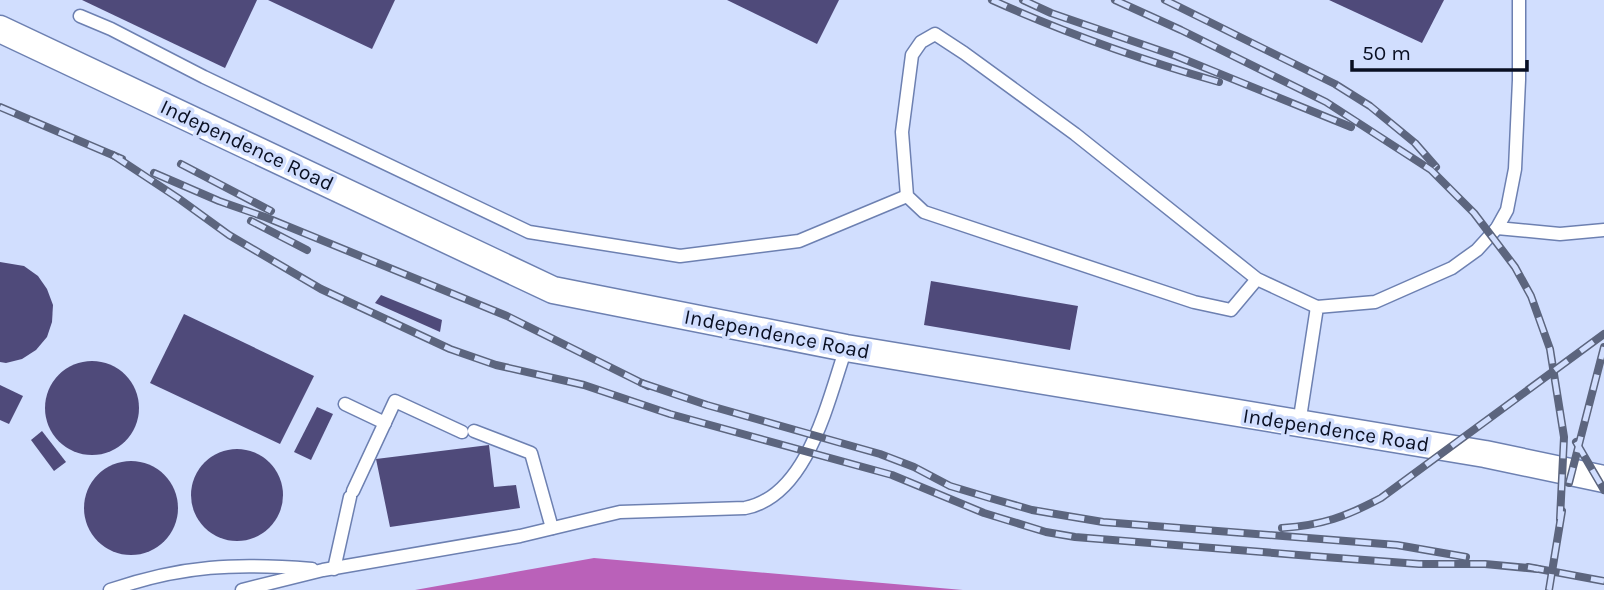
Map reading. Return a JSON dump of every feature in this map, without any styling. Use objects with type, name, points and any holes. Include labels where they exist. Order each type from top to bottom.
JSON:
[{"type":"street","name":"Independence Road","points":[[0,29],[553,290],[846,348],[1485,454],[1604,479]]},
{"type":"lane","points":[[1257,279],[1231,310],[1194,302],[924,212],[908,196],[902,132],[912,55],[921,42],[935,34],[1075,134],[1257,279],[1317,307],[1375,302],[1452,268],[1477,250],[1497,228],[1507,209],[1515,169],[1519,0]]},
{"type":"lane","points":[[80,16],[111,29],[204,78],[529,232],[680,256],[799,241],[908,196]]},
{"type":"lane","points":[[1497,228],[1560,234],[1604,230]]},
{"type":"lane","points":[[1299,424],[1317,307]]},
{"type":"lane","points":[[242,590],[328,569],[552,528],[620,512],[745,508],[759,505],[776,495],[788,482],[816,436],[846,348]]},
{"type":"lane","points":[[328,569],[351,494],[395,401],[531,453],[552,528]]},
{"type":"lane","points":[[345,404],[385,423]]},
{"type":"lane","points":[[110,590],[141,579],[190,568],[257,565],[328,569]]},
{"type":"shaded area","points":[[594,558],[963,590],[415,590]]},
{"type":"building","points":[[82,0],[257,0],[225,68]]},
{"type":"building","points":[[268,0],[395,0],[372,49]]},
{"type":"building","points":[[727,0],[839,0],[817,44]]},
{"type":"building","points":[[1329,0],[1444,0],[1422,43]]},
{"type":"building","points":[[0,262],[24,266],[38,276],[53,305],[52,322],[47,337],[36,350],[22,359],[6,363],[0,362]]},
{"type":"building","points":[[931,281],[1078,306],[1070,350],[924,325]]},
{"type":"building","points":[[381,295],[442,320],[440,332],[375,303]]},
{"type":"building","points":[[184,314],[314,376],[280,444],[150,383]]},
{"type":"building","points":[[92,361],[110,365],[125,375],[135,390],[139,408],[135,426],[125,441],[110,451],[92,455],[74,451],[59,441],[49,426],[45,408],[49,390],[59,375],[74,365]]},
{"type":"building","points":[[0,385],[23,396],[9,424],[0,420]]},
{"type":"building","points":[[317,407],[333,414],[311,460],[294,452]]},
{"type":"building","points":[[42,431],[66,462],[54,471],[31,440]]},
{"type":"building","points":[[489,445],[494,487],[516,485],[520,508],[390,527],[376,459]]},
{"type":"building","points":[[237,449],[255,452],[270,462],[280,477],[283,495],[280,513],[270,528],[255,538],[237,541],[219,538],[204,528],[194,513],[191,495],[194,477],[204,462],[219,452]]},
{"type":"building","points":[[131,461],[149,465],[164,475],[174,490],[178,508],[174,526],[164,541],[149,551],[131,555],[113,551],[98,541],[88,526],[84,508],[88,490],[98,475],[113,465]]},
{"type":"railway","points":[[992,0],[1104,45],[1219,82]]},
{"type":"railway","points":[[1023,0],[1051,13],[1176,56],[1351,127]]},
{"type":"railway","points":[[1115,0],[1326,102],[1431,170],[1474,213],[1515,267],[1531,296],[1550,349],[1564,437],[1560,519]]},
{"type":"railway","points":[[1165,0],[1335,84],[1370,106],[1415,143],[1436,167]]},
{"type":"railway","points":[[0,107],[122,159]]},
{"type":"railway","points":[[113,155],[229,235],[321,289],[450,349],[496,365],[584,385],[670,414],[892,475],[984,513],[1046,532],[1075,537],[1324,557],[1538,569]]},
{"type":"railway","points":[[181,164],[271,211]]},
{"type":"railway","points":[[154,173],[507,316],[648,386]]},
{"type":"railway","points":[[251,221],[307,250]]},
{"type":"railway","points":[[1282,528],[1333,519],[1381,498],[1604,334]]},
{"type":"railway","points":[[1569,483],[1604,347]]},
{"type":"railway","points":[[642,383],[707,405],[880,454],[914,467],[950,486],[1032,510],[1103,522],[1397,545],[1466,557]]},
{"type":"railway","points":[[1576,442],[1604,490]]},
{"type":"railway","points":[[1549,590],[1562,511]]},
{"type":"railway","points":[[1528,567],[1604,581]]}]
